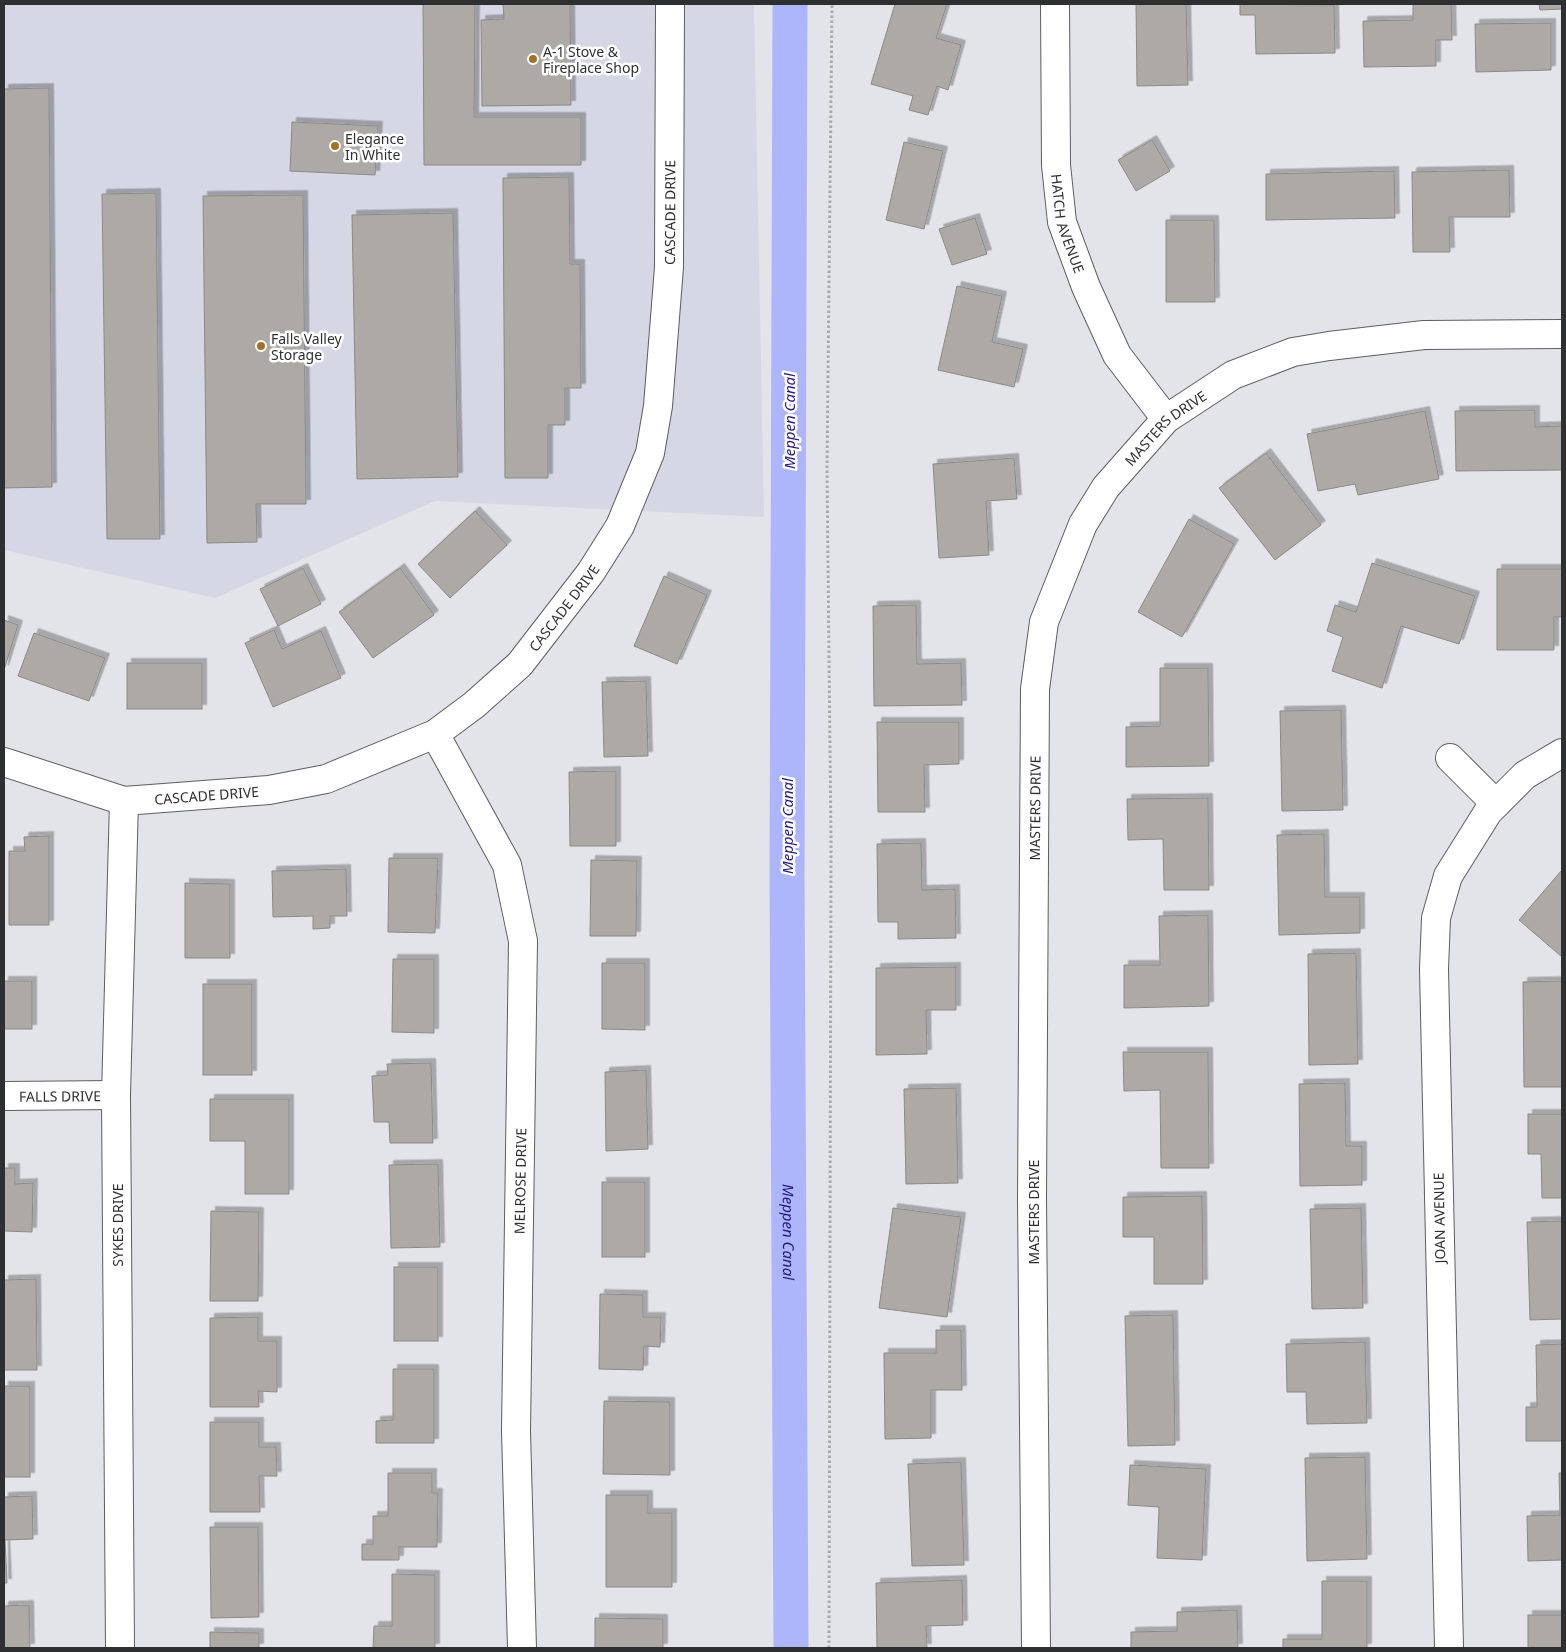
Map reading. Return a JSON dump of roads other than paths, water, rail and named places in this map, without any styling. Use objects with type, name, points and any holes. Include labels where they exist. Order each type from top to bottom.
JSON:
[{"type":"street","name":"CASCADE DRIVE","points":[[4,762],[124,801],[268,790],[326,779],[435,734],[474,704],[520,664],[591,572],[620,526],[650,453],[658,406],[670,267],[670,4]]},
{"type":"street","name":"HATCH AVENUE","points":[[1055,4],[1056,165],[1062,222],[1086,287],[1117,355],[1166,419]]},
{"type":"street","name":"MASTERS DRIVE","points":[[1036,1648],[1032,1200],[1034,689],[1044,622],[1083,524],[1106,487],[1166,419],[1233,375],[1293,352],[1329,346],[1424,335],[1562,334]]},
{"type":"street","name":"MELROSE DRIVE","points":[[435,734],[507,865],[523,941],[516,1432],[522,1648]]},
{"type":"street","name":"JOAN AVENUE","points":[[1449,1648],[1434,969],[1436,918],[1448,876],[1488,812],[1524,775],[1562,753]]},
{"type":"street","points":[[1450,758],[1496,804]]},
{"type":"street","name":"SYKES DRIVE","points":[[120,1648],[116,1095],[124,801]]},
{"type":"street","name":"FALLS DRIVE","points":[[4,1096],[116,1095]]},
{"type":"waterway","name":"Meppen Canal","points":[[790,4],[787,877],[791,1648]]},
{"type":"place","name":"A-1 Stove & Fireplace Shop","points":[[533,59]]},
{"type":"place","name":"Elegance In White","points":[[335,146]]},
{"type":"place","name":"Falls Valley Storage","points":[[261,346]]}]
